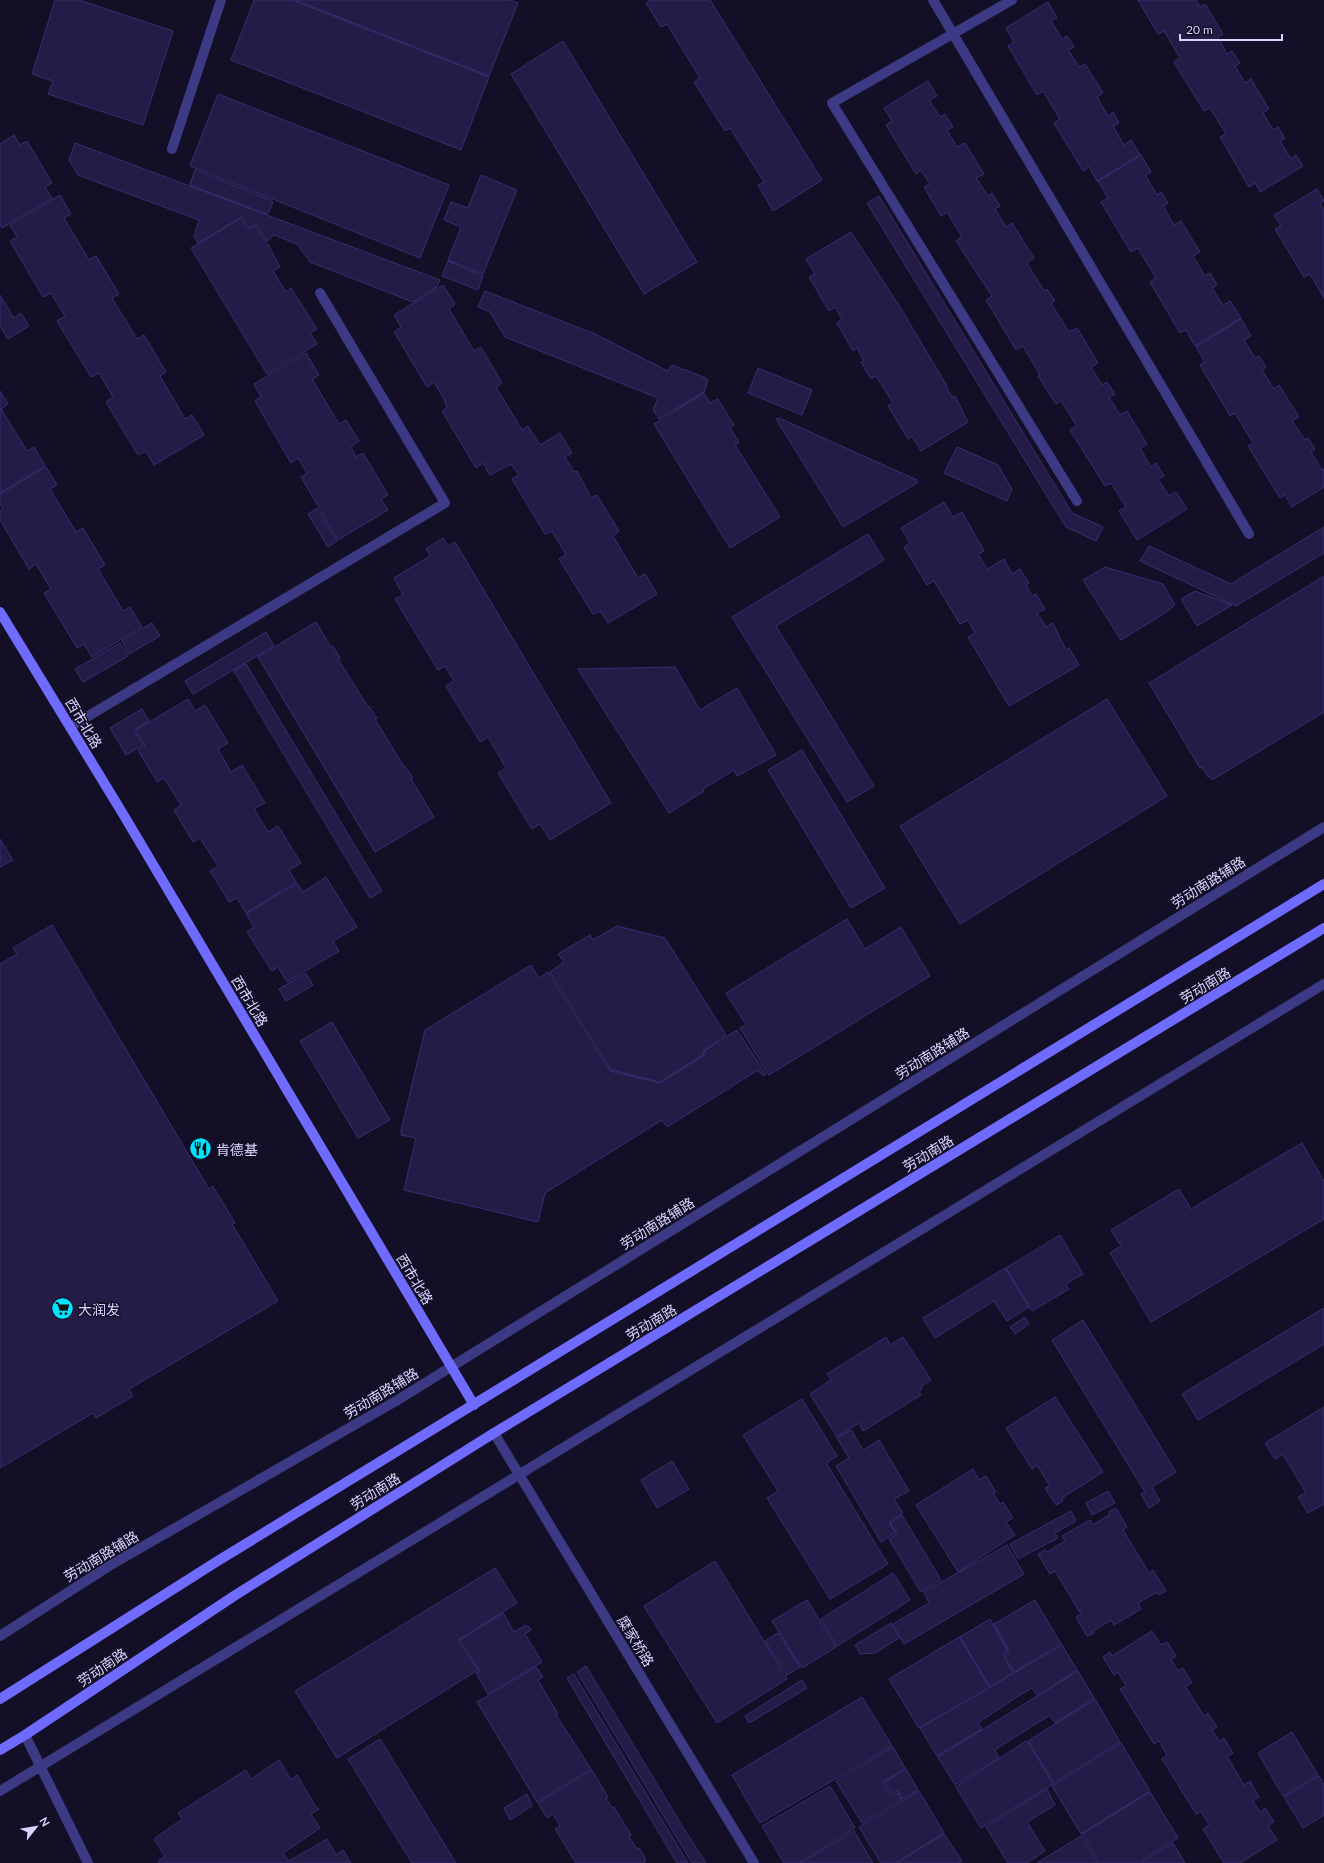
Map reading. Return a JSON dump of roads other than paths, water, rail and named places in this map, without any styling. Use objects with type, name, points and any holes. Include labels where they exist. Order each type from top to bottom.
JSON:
[{"type":"main road","name":"西市北路","points":[[0,612],[474,1405]]},
{"type":"main road","name":"劳动南路","points":[[0,1699],[216,1562],[1324,884]]},
{"type":"main road","name":"劳动南路","points":[[0,1750],[25,1735],[234,1596],[494,1433],[1324,928]]},
{"type":"street","points":[[172,149],[221,0]]},
{"type":"street","points":[[933,0],[1250,534]]},
{"type":"street","points":[[1012,0],[832,103],[1077,500]]},
{"type":"street","points":[[70,727],[445,503],[320,293]]},
{"type":"street","name":"劳动南路辅路","points":[[0,1636],[109,1566],[389,1405],[1324,827]]},
{"type":"street","points":[[0,1791],[1324,984]]},
{"type":"street","name":"糜家桥路","points":[[494,1433],[754,1863]]},
{"type":"street","points":[[25,1735],[88,1863]]},
{"type":"place","name":"肯德基","points":[[201,1149]]},
{"type":"place","name":"大润发","points":[[62,1309]]}]
